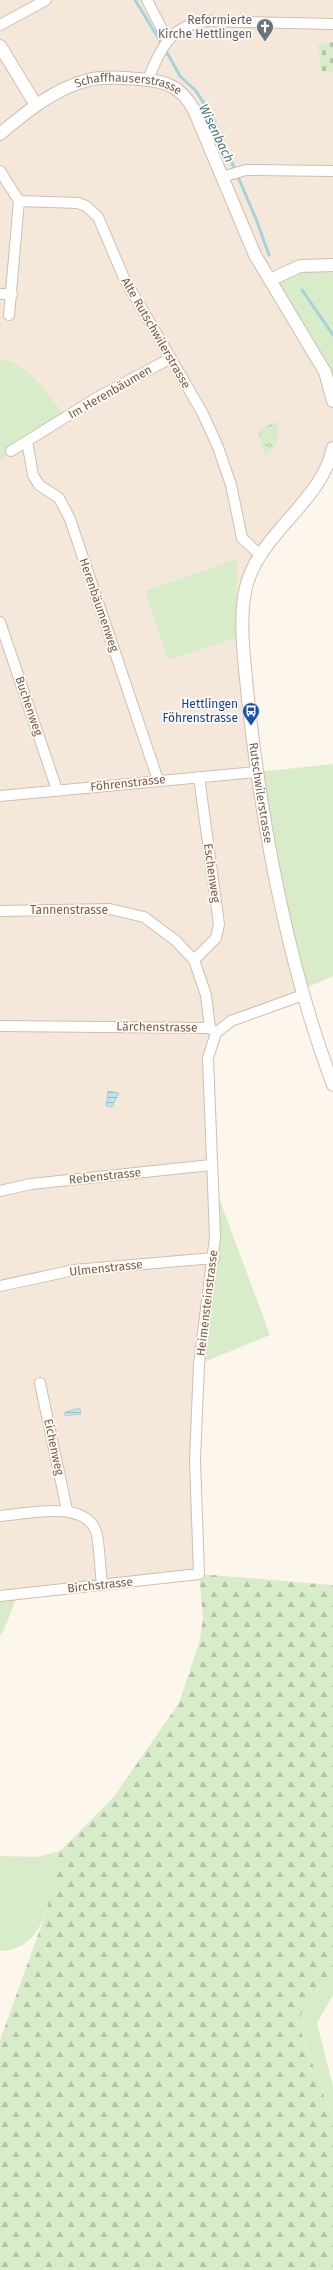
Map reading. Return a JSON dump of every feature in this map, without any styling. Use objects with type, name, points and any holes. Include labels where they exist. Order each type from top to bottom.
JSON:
[{"type":"street","points":[[0,25],[46,0]]},
{"type":"street","points":[[147,0],[165,45]]},
{"type":"street","points":[[148,80],[165,45],[180,28],[193,23],[206,21],[333,24]]},
{"type":"street","points":[[0,46],[36,105]]},
{"type":"street","name":"Schaffhauserstrasse","points":[[0,134],[36,105],[65,89],[89,80],[121,78],[148,80],[170,84],[187,96],[226,176],[256,255],[270,280]]},
{"type":"street","points":[[226,176],[242,170],[333,171]]},
{"type":"street","points":[[0,171],[19,201],[9,315]]},
{"type":"street","name":"Alte Rutschwilerstrasse","points":[[19,201],[78,203],[93,210],[98,217],[124,278],[202,412],[218,447],[231,485],[242,538],[260,555]]},
{"type":"street","points":[[333,265],[300,266],[270,280],[324,372],[333,400]]},
{"type":"street","points":[[0,294],[12,294]]},
{"type":"street","name":"Im Herenbäumen","points":[[11,451],[98,397],[171,358]]},
{"type":"street","name":"Herenbäumenweg","points":[[27,441],[33,475],[39,485],[59,498],[70,520],[158,780]]},
{"type":"street","name":"Rutschwilerstrasse","points":[[333,448],[327,467],[318,482],[260,555],[246,588],[244,610],[247,686],[257,772],[291,948],[303,995],[333,1085]]},
{"type":"street","name":"Buchenweg","points":[[0,622],[57,790]]},
{"type":"street","name":"Föhrenstrasse","points":[[0,796],[158,780],[257,772]]},
{"type":"street","name":"Eschenweg","points":[[194,960],[216,938],[220,924],[199,777]]},
{"type":"street","name":"Tannenstrasse","points":[[0,911],[110,909],[144,917],[176,940],[194,960],[206,995],[213,1031]]},
{"type":"street","points":[[213,1031],[231,1021],[303,995]]},
{"type":"street","name":"Lärchenstrasse","points":[[0,1026],[213,1031]]},
{"type":"street","name":"Heimensteinstrasse","points":[[199,1574],[195,1460],[199,1364],[203,1322],[214,1258],[215,1237],[208,1058],[213,1031]]},
{"type":"street","name":"Rebenstrasse","points":[[0,1191],[31,1184],[211,1165]]},
{"type":"street","name":"Ulmenstrasse","points":[[0,1286],[74,1270],[214,1258]]},
{"type":"street","name":"Eichenweg","points":[[40,1383],[67,1510]]},
{"type":"street","points":[[0,1516],[67,1510],[84,1515],[96,1534],[102,1585]]},
{"type":"street","name":"Birchstrasse","points":[[0,1596],[199,1574]]},
{"type":"shaded area","points":[[0,0],[333,0],[333,265],[302,332],[333,401],[333,448],[327,467],[268,543],[246,588],[247,686],[303,995],[231,1021],[216,1033],[208,1058],[215,1237],[199,1364],[199,1574],[0,1596]]},
{"type":"green space","points":[[333,42],[333,72],[321,71],[318,45]]},
{"type":"green space","points":[[333,265],[333,401],[275,277]]},
{"type":"green space","points":[[0,359],[10,362],[29,373],[66,417],[0,460]]},
{"type":"green space","points":[[276,421],[278,431],[277,441],[272,450],[265,456],[258,431]]},
{"type":"green space","points":[[237,559],[236,638],[168,660],[145,591]]},
{"type":"green space","points":[[333,764],[333,976],[301,990],[257,772]]},
{"type":"green space","points":[[212,1179],[270,1335],[199,1364],[214,1258]]},
{"type":"green space","points":[[199,1574],[333,1585],[333,1967],[297,2021],[333,2120],[333,2270],[0,2270],[0,2040],[46,1913],[60,1851],[113,1798],[179,1703],[200,1640],[203,1618]]},
{"type":"green space","points":[[18,1594],[3,1632],[0,1636],[0,1596]]},
{"type":"green space","points":[[60,1851],[50,1899],[45,1915],[38,1929],[29,1940],[16,1948],[0,1951],[0,1856],[37,1857]]},
{"type":"green space","points":[[333,1967],[333,1995],[317,2023],[333,2086],[333,2120],[297,2021]]},
{"type":"water","points":[[108,1091],[119,1093],[112,1107],[106,1106]]},
{"type":"water","points":[[80,1408],[81,1414],[65,1416],[65,1412]]},
{"type":"waterway","name":"Wisenbach","points":[[135,0],[162,44]]},
{"type":"waterway","name":"Wisenbach","points":[[165,49],[180,76],[196,91],[212,116],[256,219],[269,255]]},
{"type":"waterway","name":"Wisenbach","points":[[302,290],[333,335]]},
{"type":"place","name":"Reformierte Kirche Hettlingen","points":[[265,42]]},
{"type":"place","name":"Hettlingen Föhrenstrasse","points":[[251,726]]}]
